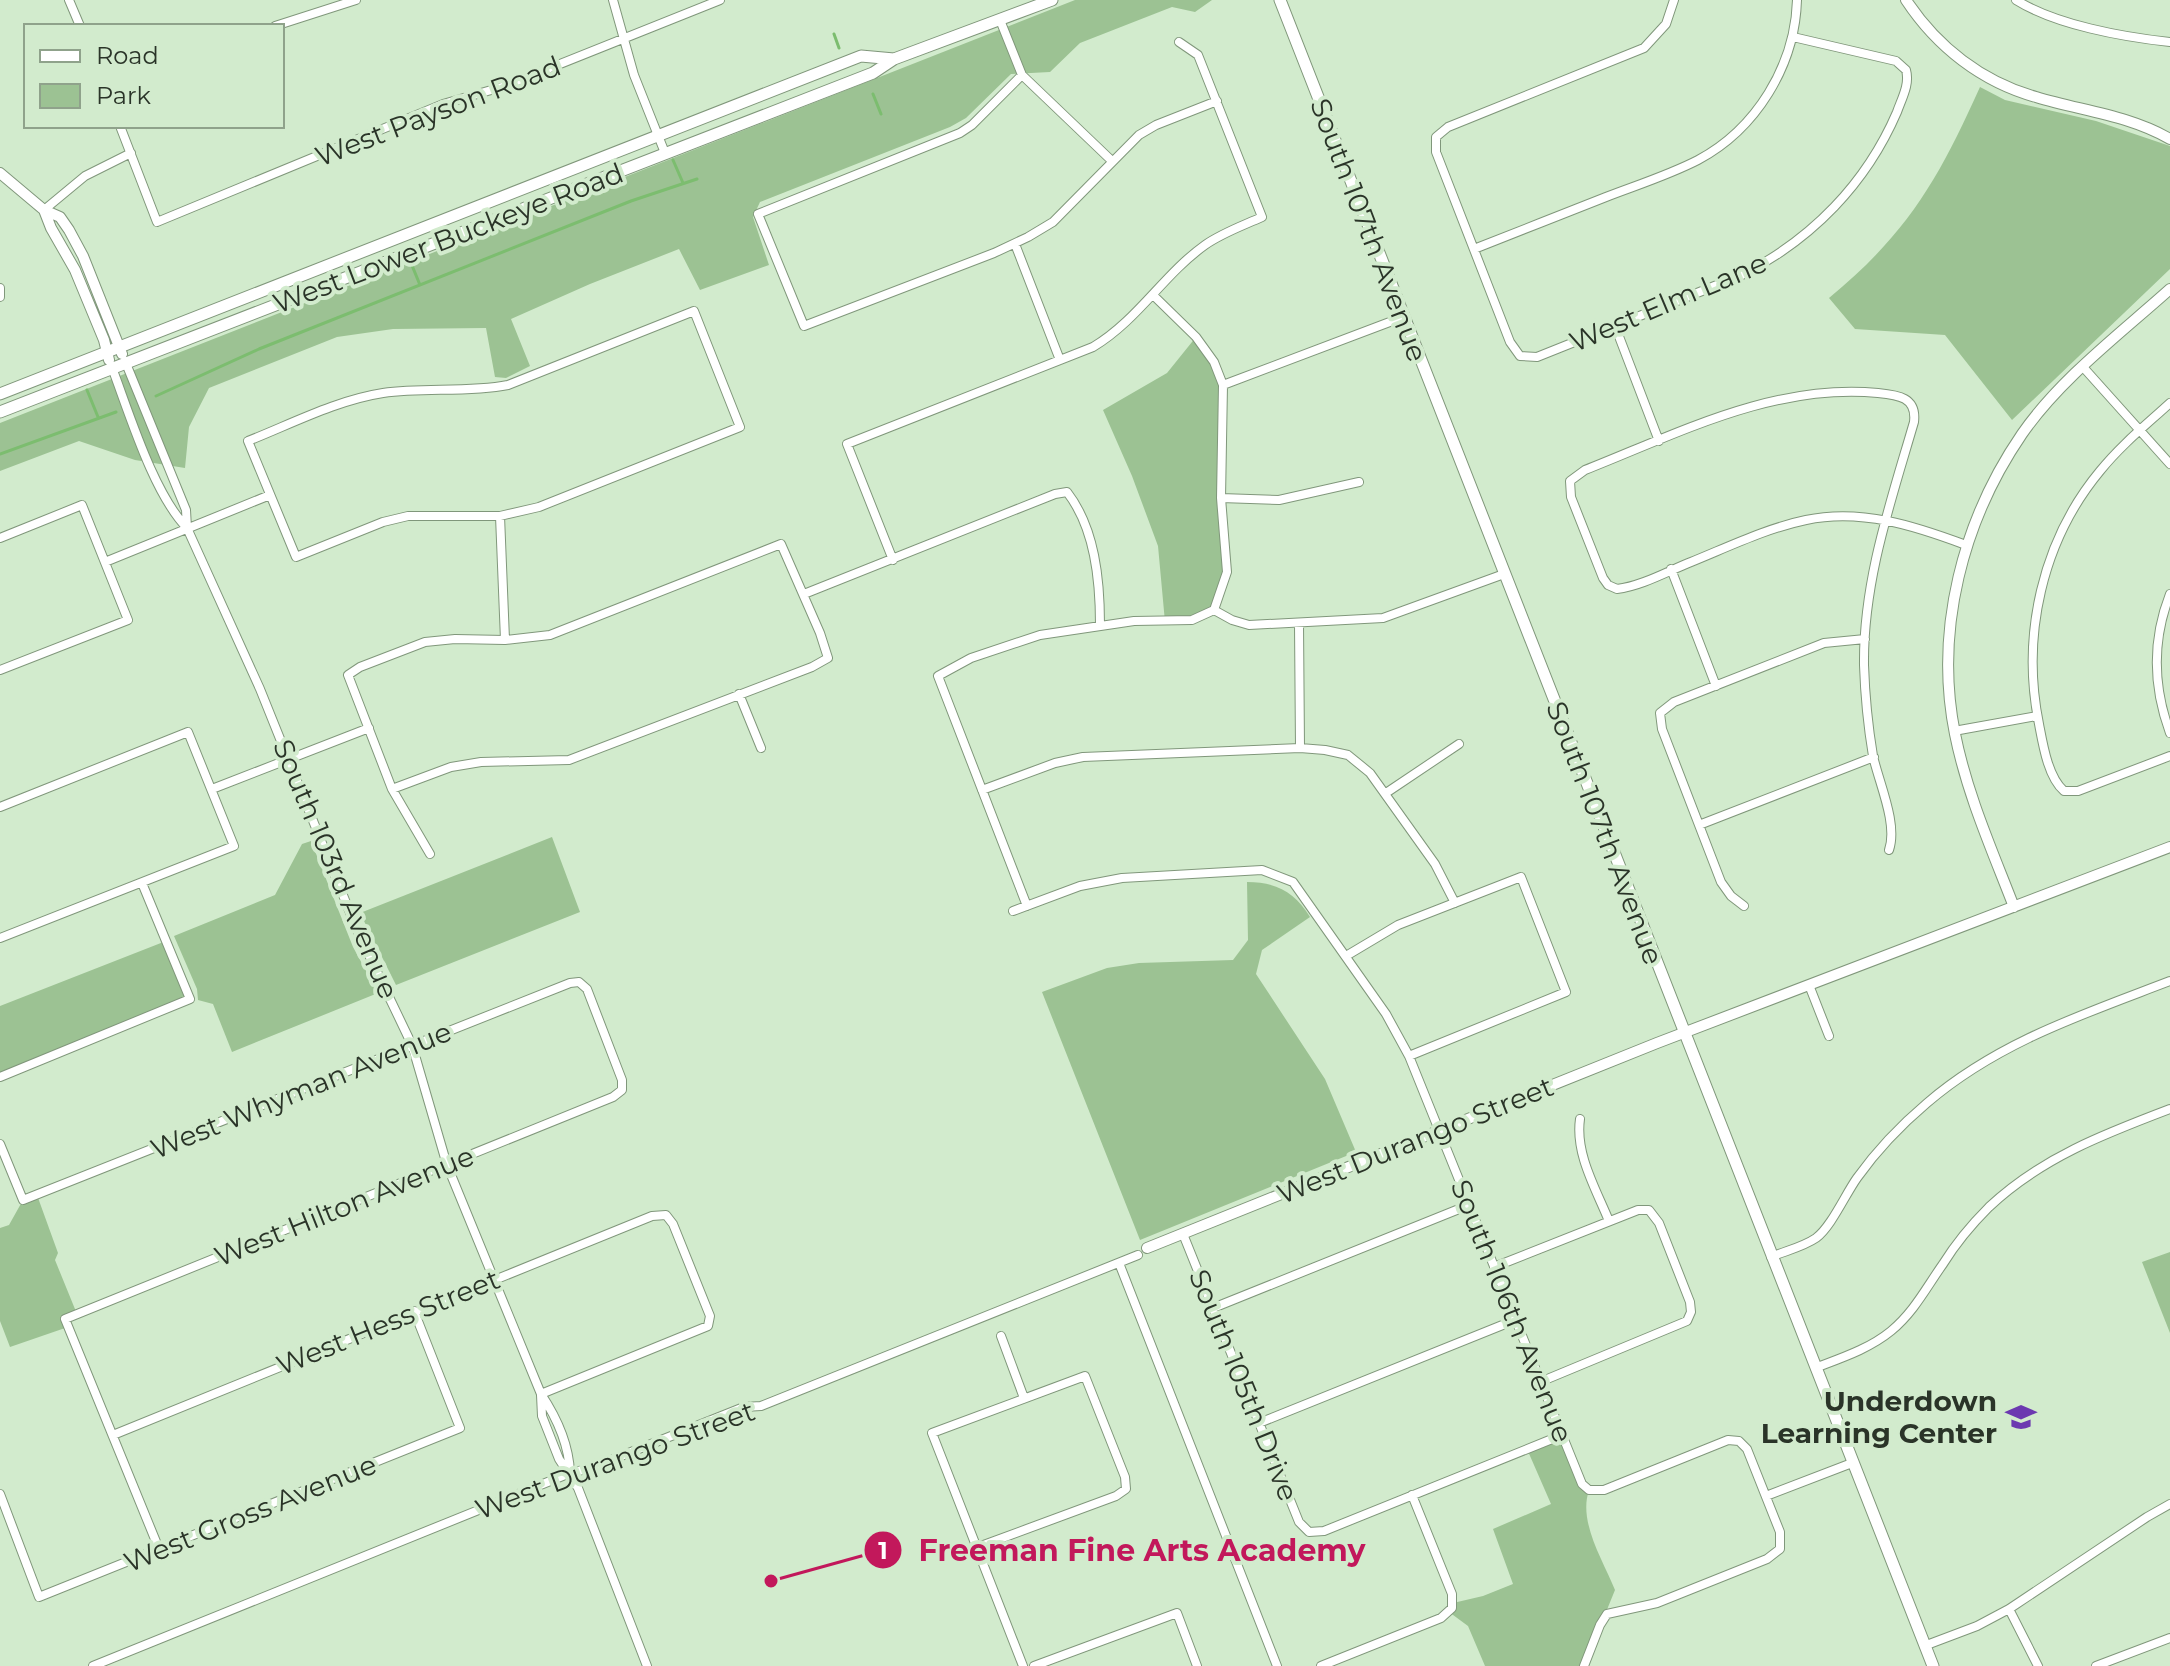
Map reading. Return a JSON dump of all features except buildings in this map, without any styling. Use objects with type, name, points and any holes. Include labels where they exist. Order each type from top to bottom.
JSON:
[{"type":"main road","name":"West Lower Buckeye Road","points":[[0,394],[116,357],[665,153],[873,73],[894,59],[1052,0]]},
{"type":"main road","name":"South 107th Avenue","points":[[1280,0],[1933,1666]]},
{"type":"main road","name":"West Lower Buckeye Road","points":[[0,412],[116,357],[659,135],[861,56],[894,59]]},
{"type":"street","points":[[69,0],[79,24]]},
{"type":"street","points":[[281,24],[356,0]]},
{"type":"street","points":[[613,0],[634,75],[665,153]]},
{"type":"street","name":"West Payson Road","points":[[131,153],[157,222],[443,104],[505,86],[720,0]]},
{"type":"street","points":[[1674,0],[1671,15],[1661,33],[1634,54],[1448,127],[1436,137],[1436,152],[1474,249],[1676,170],[1711,152],[1740,129],[1760,106],[1780,71],[1793,37],[1797,0]]},
{"type":"street","points":[[1906,0],[1945,46],[1965,63],[1995,81],[2035,97],[2137,123],[2170,139]]},
{"type":"street","points":[[2016,0],[2044,15],[2068,22],[2170,42]]},
{"type":"street","points":[[1000,20],[1022,75],[1112,161]]},
{"type":"street","name":"West Elm Lane","points":[[1474,249],[1510,342],[1520,356],[1537,357],[1770,261],[1805,236],[1849,192],[1877,152],[1907,84],[1906,70],[1896,61],[1793,37]]},
{"type":"street","points":[[893,560],[847,444],[1060,360],[1110,337],[1203,247],[1262,217],[1198,55],[1179,42]]},
{"type":"street","points":[[1022,75],[960,133],[758,214],[804,326],[1015,244],[1053,222],[1139,135],[1217,101]]},
{"type":"street","points":[[44,210],[85,176],[131,153],[121,128]]},
{"type":"street","points":[[0,173],[44,210],[116,357]]},
{"type":"street","points":[[1015,244],[1060,360]]},
{"type":"street","points":[[0,288],[0,297]]},
{"type":"street","points":[[2014,907],[1971,795],[1954,731],[1949,677],[1950,622],[1966,545],[1986,495],[2023,432],[2083,367],[2170,289]]},
{"type":"street","points":[[1013,911],[1027,906],[938,676],[971,658],[1040,635],[1134,621],[1192,620],[1214,610],[1227,572],[1221,498],[1223,385],[1214,362],[1196,337],[1154,296]]},
{"type":"street","points":[[694,311],[740,427],[539,507],[500,516],[408,516],[383,522],[296,557],[248,441],[367,396],[508,385],[694,311]]},
{"type":"street","points":[[1223,385],[1403,317]]},
{"type":"street","points":[[1615,326],[1659,441]]},
{"type":"street","name":"South 103rd Avenue","points":[[116,357],[186,510],[187,528]]},
{"type":"street","name":"South 103rd Avenue","points":[[116,357],[155,475],[174,515],[187,528],[260,689],[357,930],[412,1045],[447,1165],[541,1394],[553,1413],[570,1454],[570,1473],[647,1666]]},
{"type":"street","points":[[2083,367],[2170,464]]},
{"type":"street","points":[[1889,850],[1891,823],[1874,757],[1866,702],[1865,639],[1872,578],[1886,520],[1914,422],[1913,406],[1902,395],[1825,392],[1794,396],[1745,408],[1585,470],[1570,481],[1571,497],[1603,578],[1612,588],[1626,587],[1804,520],[1842,515],[1886,520],[1966,545]]},
{"type":"street","points":[[2170,403],[2109,461],[2081,496],[2059,537],[2048,567],[2036,612],[2033,644],[2037,716],[2055,780],[2064,791],[2078,791],[2170,756]]},
{"type":"street","points":[[1221,498],[1279,500],[1359,482]]},
{"type":"street","points":[[804,594],[1055,494],[1067,492],[1077,506],[1097,569],[1100,625]]},
{"type":"street","points":[[105,562],[270,495]]},
{"type":"street","points":[[0,538],[82,505],[128,620],[0,670]]},
{"type":"street","points":[[500,516],[505,640]]},
{"type":"street","points":[[392,789],[451,767],[481,762],[569,760],[812,667],[828,658],[781,544],[550,635],[505,640],[425,642],[360,667],[348,675],[392,789],[430,854]]},
{"type":"street","points":[[1671,569],[1716,686]]},
{"type":"street","points":[[1214,610],[1249,625],[1383,618],[1504,574]]},
{"type":"street","points":[[2170,594],[2161,622],[2156,659],[2160,699],[2170,733]]},
{"type":"street","points":[[1299,624],[1300,748]]},
{"type":"street","points":[[1744,906],[1725,889],[1662,729],[1660,713],[1674,702],[1824,643],[1865,639]]},
{"type":"street","points":[[739,694],[761,748]]},
{"type":"street","points":[[1954,731],[2037,716]]},
{"type":"street","points":[[212,789],[369,728]]},
{"type":"street","points":[[0,807],[188,732],[234,846],[0,938]]},
{"type":"street","points":[[1386,793],[1459,744]]},
{"type":"street","points":[[982,790],[1055,763],[1083,757],[1300,748],[1348,755],[1363,765],[1386,793],[1435,864],[1455,903]]},
{"type":"street","points":[[1699,825],[1874,757]]},
{"type":"street","points":[[1829,1036],[1809,985],[2170,847]]},
{"type":"street","name":"South 106th Avenue","points":[[1027,906],[1080,886],[1122,878],[1262,870],[1293,882],[1386,1014],[1409,1056],[1580,1480],[1589,1490],[1604,1490],[1723,1442],[1739,1441],[1750,1454],[1766,1496]]},
{"type":"street","points":[[1346,956],[1384,932],[1521,877],[1566,992],[1409,1056]]},
{"type":"street","points":[[0,1077],[190,999],[142,883]]},
{"type":"street","points":[[1771,1257],[1809,1242],[1820,1234],[1858,1176],[1887,1141],[1918,1110],[1964,1074],[2000,1051],[2044,1030],[2170,981]]},
{"type":"street","name":"West Whyman Avenue","points":[[0,1144],[23,1200],[579,982],[587,989],[622,1080],[622,1090]]},
{"type":"street","name":"West Durango Street","points":[[93,1666],[570,1473],[591,1468],[744,1407],[761,1406],[1439,1131],[1809,985]]},
{"type":"street","name":"West Hilton Avenue","points":[[113,1435],[65,1319],[613,1097],[622,1090]]},
{"type":"street","points":[[1815,1368],[1870,1345],[1898,1325],[1920,1300],[1944,1261],[1970,1228],[2000,1198],[2033,1172],[2080,1145],[2170,1109]]},
{"type":"street","points":[[1580,1119],[1579,1137],[1583,1157],[1609,1221]]},
{"type":"street","points":[[1213,1308],[1469,1205]]},
{"type":"street","points":[[1494,1267],[1638,1210],[1649,1210],[1659,1223],[1690,1302],[1690,1317],[1678,1326],[1540,1382]]},
{"type":"street","name":"West Hess Street","points":[[113,1435],[652,1216],[666,1215],[673,1224],[710,1316],[708,1326],[541,1394]]},
{"type":"street","name":"South 105th Drive","points":[[1183,1234],[1299,1522],[1309,1532],[1324,1531],[1412,1495]]},
{"type":"street","points":[[1119,1263],[1277,1666]]},
{"type":"street","name":"West Gross Avenue","points":[[0,1494],[39,1597],[460,1428],[414,1311]]},
{"type":"street","points":[[1259,1423],[1515,1320]]},
{"type":"street","points":[[1001,1336],[1024,1398]]},
{"type":"street","points":[[978,1547],[1116,1496],[1126,1489],[1125,1477],[1085,1376],[932,1433],[1023,1666]]},
{"type":"street","points":[[113,1435],[159,1549]]},
{"type":"street","points":[[1321,1666],[1441,1618],[1452,1608],[1452,1594],[1412,1495],[1562,1435]]},
{"type":"street","points":[[1584,1666],[1607,1614],[1657,1603],[1767,1559],[1780,1549],[1780,1532],[1766,1496],[1852,1463]]},
{"type":"street","points":[[1924,1646],[1977,1626],[2009,1609],[2170,1504]]},
{"type":"street","points":[[2009,1609],[2038,1666]]},
{"type":"street","points":[[1034,1666],[1177,1613],[1197,1666]]},
{"type":"street","points":[[2096,1666],[2170,1638]]},
{"type":"street","points":[[1346,1656],[1350,1666]]},
{"type":"green space","points":[[1075,0],[1212,0],[1195,12],[1172,7],[1080,43],[1050,72],[1011,74],[966,118],[950,127],[760,202],[753,217],[769,265],[700,290],[679,249],[511,319],[530,366],[506,378],[495,377],[486,328],[393,329],[337,337],[209,388],[189,427],[185,468],[135,460],[79,441],[0,471],[0,423]]},
{"type":"green space","points":[[1980,87],[2005,100],[2096,121],[2170,146],[2170,269],[2012,420],[1945,335],[1855,329],[1829,298],[1880,250],[1919,202],[1950,149]]},
{"type":"green space","points":[[1196,337],[1223,385],[1221,498],[1227,572],[1214,610],[1192,620],[1165,622],[1158,546],[1103,410],[1167,373]]},
{"type":"green space","points":[[552,837],[580,912],[396,985],[360,913]]},
{"type":"green space","points":[[311,841],[353,947],[378,993],[232,1052],[213,1004],[198,1000],[197,989],[174,936],[275,895],[302,844]]},
{"type":"green space","points":[[1247,882],[1284,890],[1298,901],[1310,917],[1262,950],[1256,974],[1325,1079],[1356,1152],[1140,1240],[1042,992],[1107,968],[1139,963],[1233,960],[1248,940]]},
{"type":"green space","points":[[166,941],[190,999],[0,1077],[0,1006]]},
{"type":"green space","points":[[37,1195],[58,1253],[55,1260],[77,1314],[65,1319],[68,1327],[10,1347],[0,1321],[0,1228],[9,1225],[23,1200]]},
{"type":"green space","points":[[2170,1252],[2170,1333],[2142,1262]]},
{"type":"green space","points":[[1562,1435],[1589,1490],[1586,1502],[1589,1528],[1615,1590],[1584,1666],[1485,1666],[1468,1626],[1449,1612],[1453,1603],[1513,1584],[1493,1529],[1551,1504],[1527,1449]]},
{"type":"waterway","points":[[834,34],[839,48]]},
{"type":"waterway","points":[[873,94],[881,114]]},
{"type":"waterway","points":[[673,160],[683,183]]},
{"type":"waterway","points":[[156,396],[259,349],[631,201],[697,179]]},
{"type":"waterway","points":[[411,263],[420,285]]},
{"type":"waterway","points":[[87,390],[98,417]]},
{"type":"waterway","points":[[0,454],[116,412]]},
{"type":"place","name":"Underdown Learning Center","points":[[2021,1417]]},
{"type":"place","name":"Freeman Fine Arts Academy","points":[[771,1581]]}]
